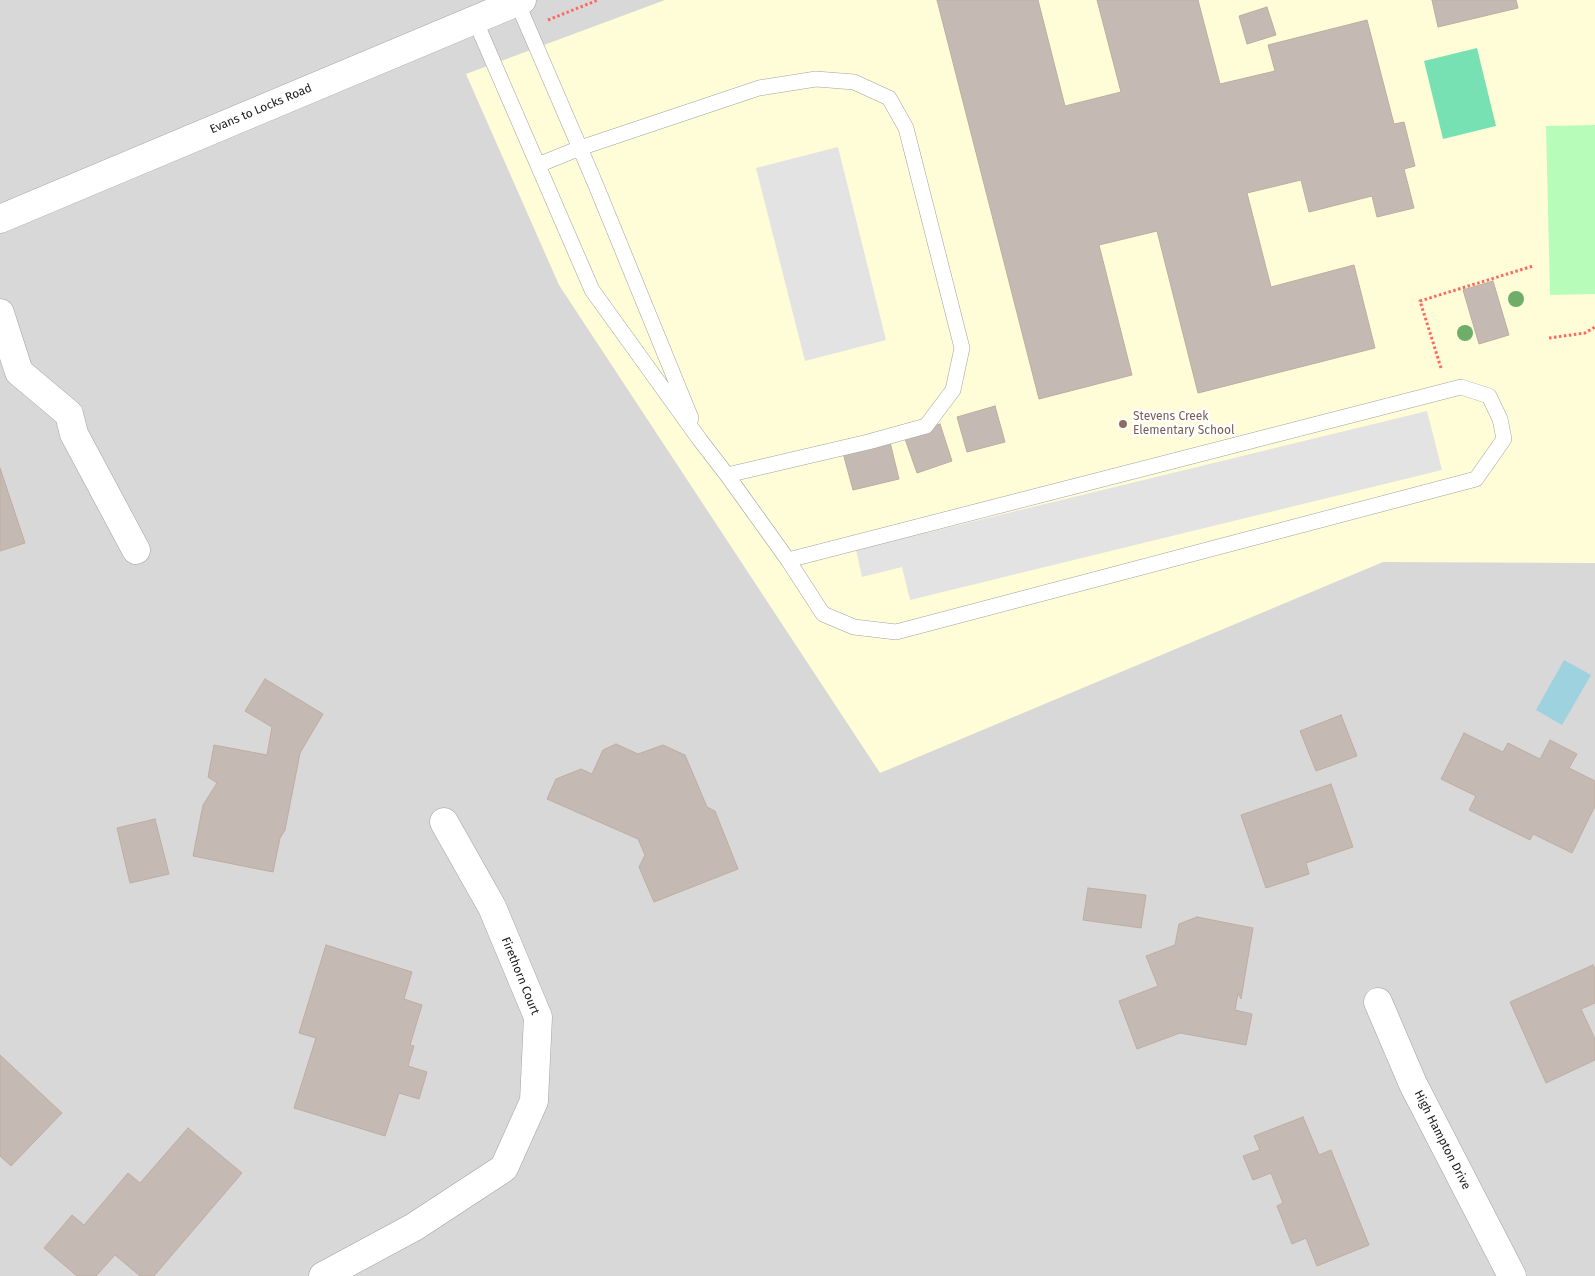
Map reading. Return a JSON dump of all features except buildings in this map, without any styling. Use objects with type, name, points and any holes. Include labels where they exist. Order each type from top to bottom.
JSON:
[{"type":"street","name":"Evans to Locks Road","points":[[0,218],[520,1]]},
{"type":"street","points":[[0,313],[9,376],[70,414],[74,434],[136,550]]},
{"type":"street","name":"Firethorn Court","points":[[323,1276],[414,1227],[504,1168],[534,1101],[538,1017],[492,907],[444,822]]},
{"type":"street","name":"High Hampton Drive","points":[[1378,1002],[1413,1084],[1512,1276]]},
{"type":"lane","points":[[520,1],[700,440]]},
{"type":"lane","points":[[475,20],[592,290],[788,560],[823,614],[854,627],[896,632],[1476,479],[1504,439],[1500,419],[1489,396],[1461,388],[788,560]]},
{"type":"lane","points":[[538,165],[580,148],[759,88],[816,79],[854,82],[888,98],[906,128],[960,338],[962,348],[953,390],[926,426],[868,442],[727,475]]},
{"type":"path","points":[[584,6],[598,0]]},
{"type":"path","points":[[1448,391],[1420,301],[1533,266]]},
{"type":"path","points":[[1549,338],[1585,333],[1595,328]]},
{"type":"shaded area","points":[[0,0],[1595,0],[1595,1276],[0,1276]]},
{"type":"shaded area","name":"Stevens Creek Elementary School","points":[[665,0],[1595,0],[1595,563],[1383,562],[880,773],[559,285],[466,74]]},
{"type":"shaded area","points":[[838,147],[886,340],[805,361],[756,168]]},
{"type":"shaded area","points":[[1427,411],[1442,470],[910,600],[902,567],[862,577],[856,550]]},
{"type":"green space","points":[[1477,48],[1496,126],[1443,139],[1424,61]]},
{"type":"green space","points":[[1595,125],[1595,294],[1550,295],[1546,126]]},
{"type":"water","points":[[1564,660],[1591,675],[1562,725],[1536,710]]},
{"type":"place","name":"Stevens Creek Elementary School","points":[[1123,424]]}]
